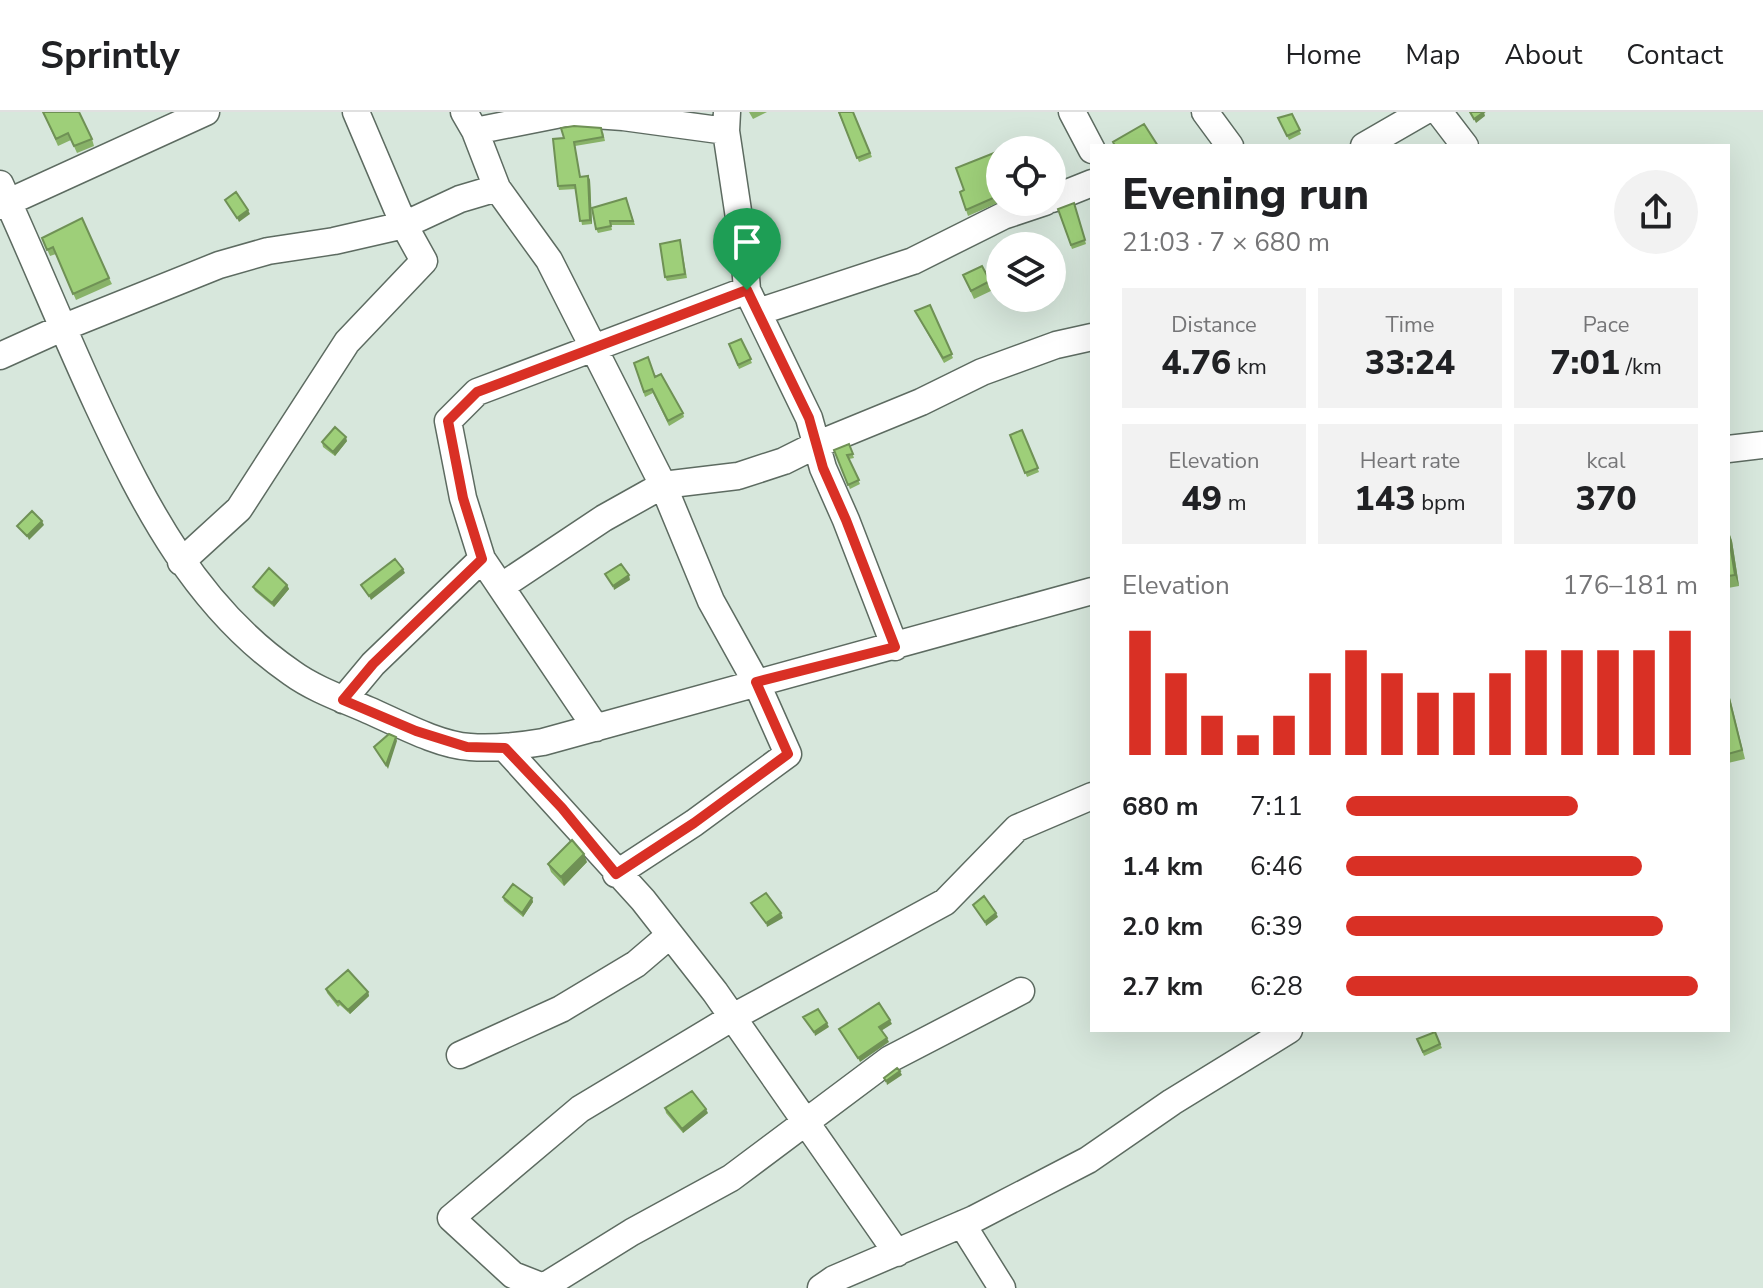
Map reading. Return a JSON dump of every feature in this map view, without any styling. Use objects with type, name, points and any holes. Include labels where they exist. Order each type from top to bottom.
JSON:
[{"type":"street","points":[[206,112],[3,198],[129,472],[181,562],[220,609],[255,644],[293,674],[343,700],[416,731],[467,747],[505,748],[596,728],[1090,592]]},
{"type":"street","points":[[181,562],[239,509],[347,342],[424,261],[404,225],[356,112]]},
{"type":"street","points":[[1205,112],[1229,144]]},
{"type":"street","points":[[1367,144],[1423,112]]},
{"type":"street","points":[[1439,112],[1463,144]]},
{"type":"street","points":[[616,874],[694,823],[788,754],[756,682],[711,601],[663,485],[549,260],[497,188],[470,121],[566,113],[727,121],[752,301],[809,418],[823,468],[895,647]]},
{"type":"street","points":[[1082,116],[1090,144]]},
{"type":"street","points":[[1066,193],[1090,184]]},
{"type":"street","points":[[0,356],[219,265],[268,251],[334,241],[404,225],[460,199],[497,188]]},
{"type":"street","points":[[596,728],[482,559],[463,498],[448,421],[477,392],[594,349],[752,301],[802,296],[875,275],[913,261],[1003,216]]},
{"type":"street","points":[[502,586],[604,518],[663,485],[738,476],[784,461],[1009,361],[1090,337]]},
{"type":"street","points":[[1730,449],[1763,445]]},
{"type":"street","points":[[343,700],[373,664],[482,559]]},
{"type":"street","points":[[505,748],[562,808],[616,874],[643,900],[733,1017],[897,1253]]},
{"type":"street","points":[[1021,991],[890,1059],[731,1178],[632,1232],[545,1287],[513,1275],[451,1218],[580,1109],[733,1017],[945,902],[1017,828],[1090,797]]},
{"type":"street","points":[[460,1055],[561,1009],[636,964],[670,935]]},
{"type":"street","points":[[821,1288],[834,1279],[962,1224],[1088,1160],[1183,1095],[1286,1032]]},
{"type":"street","points":[[962,1224],[1002,1288]]},
{"type":"building","points":[[43,112],[79,112],[92,139],[74,146],[68,133],[56,139]]},
{"type":"building","points":[[839,112],[853,112],[870,153],[857,158]]},
{"type":"building","points":[[1470,112],[1484,112],[1474,119]]},
{"type":"building","points":[[1292,114],[1300,130],[1287,136],[1278,118]]},
{"type":"building","points":[[1144,124],[1157,144],[1114,144]]},
{"type":"building","points":[[561,128],[601,128],[603,137],[574,142],[580,177],[588,176],[590,220],[580,221],[575,185],[558,186],[553,139],[564,138]]},
{"type":"building","points":[[986,156],[986,201],[966,210],[960,192],[964,190],[956,168]]},
{"type":"building","points":[[236,192],[248,210],[237,218],[225,200]]},
{"type":"building","points":[[626,198],[633,221],[610,221],[611,226],[596,229],[592,208]]},
{"type":"building","points":[[1074,203],[1085,240],[1071,245],[1061,216],[1066,216],[1066,206]]},
{"type":"building","points":[[82,218],[109,278],[73,294],[53,247],[47,250],[42,238]]},
{"type":"building","points":[[680,240],[685,274],[665,277],[660,244]]},
{"type":"building","points":[[982,266],[986,283],[971,291],[963,275]]},
{"type":"building","points":[[930,305],[952,354],[943,358],[915,311]]},
{"type":"building","points":[[741,339],[751,359],[738,365],[729,344]]},
{"type":"building","points":[[648,357],[655,377],[661,374],[683,413],[668,421],[652,389],[644,392],[634,363]]},
{"type":"building","points":[[335,427],[346,437],[333,452],[322,442]]},
{"type":"building","points":[[1022,430],[1038,468],[1025,473],[1010,435]]},
{"type":"building","points":[[849,444],[853,454],[847,455],[859,480],[848,485],[834,450]]},
{"type":"building","points":[[32,511],[42,521],[27,536],[17,526]]},
{"type":"building","points":[[1730,544],[1735,575],[1730,576]]},
{"type":"building","points":[[395,559],[403,569],[369,596],[361,585]]},
{"type":"building","points":[[621,564],[629,575],[613,586],[605,574]]},
{"type":"building","points":[[269,568],[287,585],[272,603],[253,587]]},
{"type":"building","points":[[1730,702],[1742,750],[1730,753]]},
{"type":"building","points":[[389,734],[396,737],[386,765],[374,747]]},
{"type":"building","points":[[572,840],[584,854],[561,877],[548,864]]},
{"type":"building","points":[[513,884],[532,898],[522,913],[503,897]]},
{"type":"building","points":[[766,893],[781,913],[766,923],[751,903]]},
{"type":"building","points":[[984,896],[996,913],[985,922],[973,905]]},
{"type":"building","points":[[348,970],[368,992],[348,1010],[326,989]]},
{"type":"building","points":[[879,1003],[890,1020],[879,1027],[887,1038],[858,1058],[839,1029]]},
{"type":"building","points":[[818,1009],[827,1023],[814,1032],[803,1017]]},
{"type":"building","points":[[1435,1032],[1440,1044],[1423,1052],[1417,1039]]},
{"type":"building","points":[[897,1068],[900,1071],[886,1081],[884,1078]]},
{"type":"building","points":[[692,1091],[706,1109],[682,1129],[665,1108]]},
{"type":"route","points":[[747,290],[809,418],[823,468],[895,647],[756,682],[788,754],[694,823],[616,874],[562,808],[505,748],[467,747],[416,731],[343,700],[373,664],[482,559],[463,498],[448,421],[477,392],[747,290]]}]
